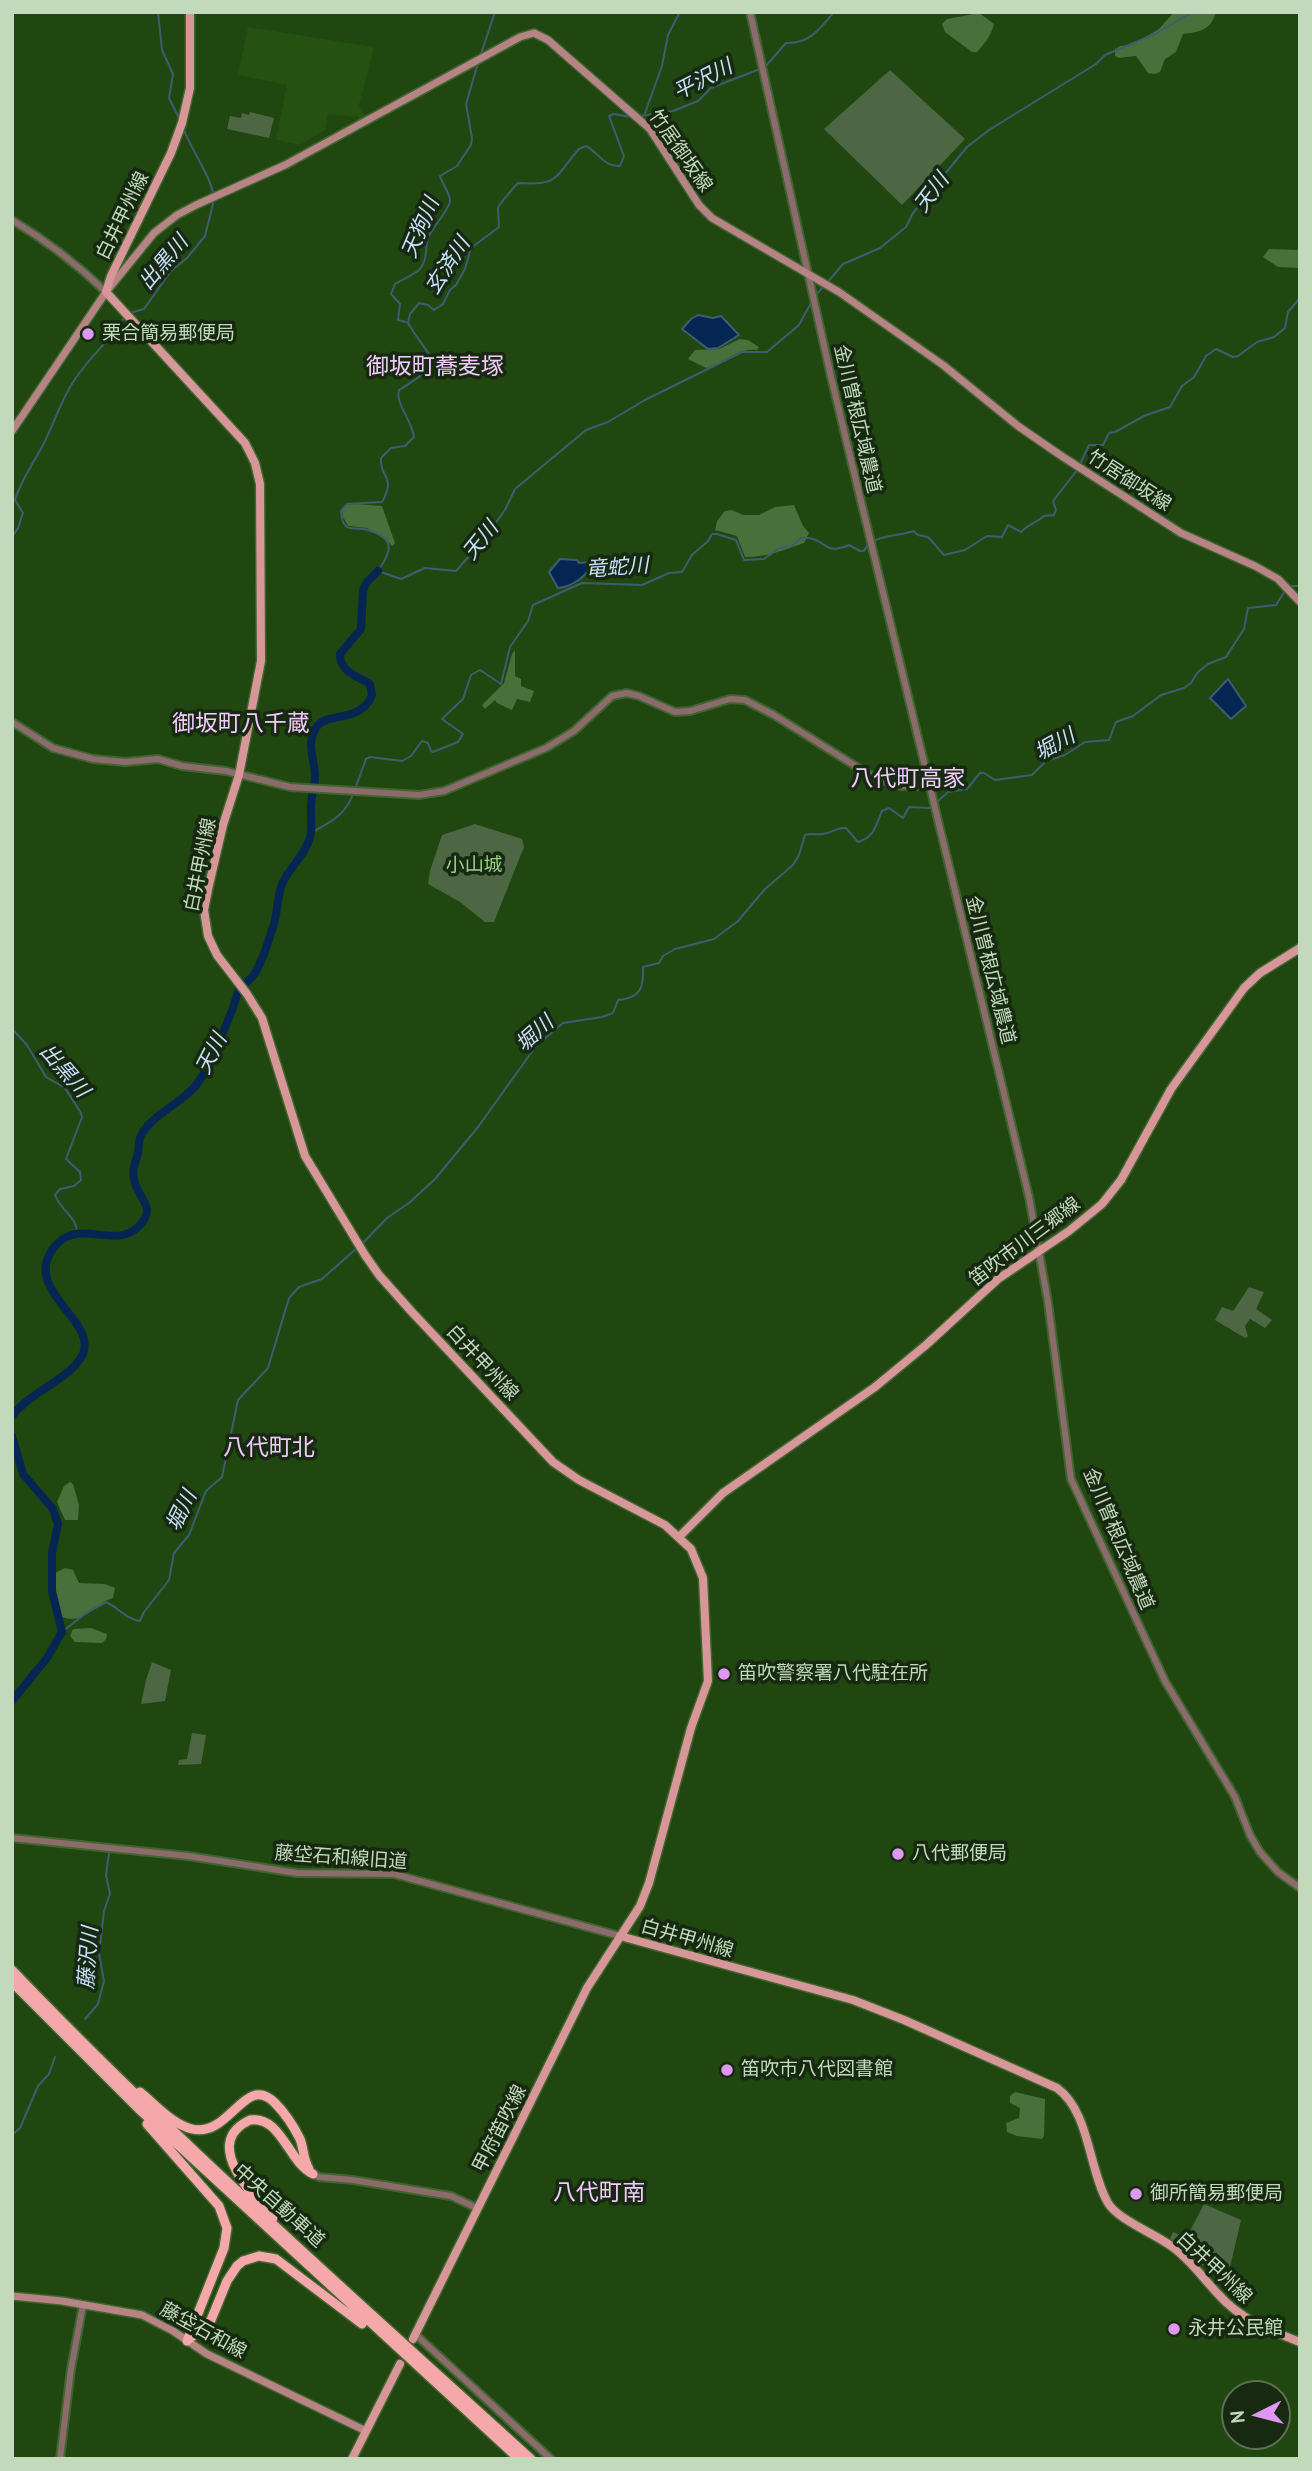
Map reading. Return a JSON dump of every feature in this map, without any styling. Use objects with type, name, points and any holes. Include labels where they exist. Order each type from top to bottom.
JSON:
[{"type":"highway","name":"中央自動車道","points":[[12,1970],[97,2058],[206,2164],[531,2459]]},
{"type":"highway","name":"中央自動車道","points":[[12,1982],[192,2160],[519,2459]]},
{"type":"highway","points":[[75,2047],[138,2113],[219,2206],[226,2220],[226,2242],[187,2341]]},
{"type":"highway","points":[[97,2058],[167,2115],[192,2129],[208,2129],[221,2124],[240,2103],[251,2096],[269,2098],[299,2137],[304,2158],[313,2174]]},
{"type":"highway","points":[[313,2174],[301,2166],[265,2121],[250,2120],[234,2134],[231,2159],[235,2172],[245,2187],[279,2225],[367,2310]]},
{"type":"highway","points":[[187,2341],[211,2320],[227,2281],[237,2266],[250,2258],[268,2256],[327,2296],[419,2368]]},
{"type":"main road","name":"白井甲州線","points":[[190,12],[190,88],[181,126],[106,292],[245,443],[259,475],[262,508],[261,661],[239,775],[223,825],[204,910],[208,936],[217,955],[257,1009],[267,1031],[305,1156],[379,1275],[553,1462],[579,1480],[656,1520],[679,1537],[696,1558],[703,1578],[708,1681],[691,1728],[649,1883],[640,1906],[620,1936],[853,2000],[1057,2088],[1071,2100],[1076,2111],[1098,2182],[1111,2208],[1180,2253],[1218,2295],[1248,2320],[1300,2342]]},
{"type":"main road","name":"竹居御坂線","points":[[12,431],[106,292],[154,233],[177,215],[285,165],[527,34],[540,35],[638,116],[650,129],[699,205],[712,218],[826,284],[943,365],[1018,426],[1181,533],[1278,579],[1300,602]]},
{"type":"main road","name":"笛吹市川三郷線","points":[[679,1537],[723,1493],[885,1380],[998,1279],[1069,1231],[1102,1204],[1121,1180],[1171,1089],[1244,988],[1260,973],[1300,947]]},
{"type":"main road","name":"甲府笛吹線","points":[[414,2336],[587,1989],[620,1936]]},
{"type":"main road","name":"藤垈石和線","points":[[12,2296],[142,2315],[245,2373],[366,2431]]},
{"type":"main road","points":[[352,2459],[400,2364]]},
{"type":"street","name":"金川曽根広域農道","points":[[750,12],[813,299],[1029,1197],[1048,1302],[1071,1479],[1165,1681],[1235,1797],[1250,1835],[1272,1866],[1300,1888]]},
{"type":"street","points":[[12,220],[63,253],[106,292]]},
{"type":"street","points":[[12,722],[53,748],[73,755],[118,762],[158,759],[269,783],[306,788],[419,795],[444,791],[546,748],[574,731],[612,696],[627,693],[674,712],[690,711],[730,699],[745,700],[873,776],[901,786],[929,786]]},
{"type":"street","name":"藤垈石和線旧道","points":[[12,1838],[188,1856],[297,1873],[394,1874],[620,1936]]},
{"type":"street","points":[[313,2174],[452,2196],[477,2208]]},
{"type":"street","points":[[60,2459],[71,2369],[83,2305]]},
{"type":"street","points":[[414,2336],[551,2459]]},
{"type":"shaded area","points":[[1174,12],[1216,12],[1211,23],[1204,29],[1183,34],[1176,52],[1165,59],[1160,72],[1148,73],[1136,56],[1115,56],[1115,49],[1132,45],[1159,29]]},
{"type":"shaded area","points":[[979,13],[994,24],[985,42],[977,52],[972,52],[945,32],[942,24],[947,19]]},
{"type":"shaded area","points":[[248,27],[374,47],[359,105],[366,117],[360,120],[357,115],[353,117],[328,114],[325,130],[300,145],[276,140],[287,85],[238,75]]},
{"type":"shaded area","points":[[1269,249],[1300,250],[1300,268],[1278,267],[1263,257]]},
{"type":"shaded area","points":[[740,339],[748,340],[759,347],[757,350],[737,353],[706,368],[688,359],[695,350],[719,349]]},
{"type":"shaded area","points":[[347,505],[382,506],[395,543],[392,546],[385,538],[367,528],[348,526],[342,510]]},
{"type":"shaded area","points":[[794,505],[809,533],[804,543],[782,551],[745,557],[737,536],[715,530],[717,521],[725,511],[759,515],[775,507]]},
{"type":"shaded area","points":[[515,650],[515,676],[521,679],[521,686],[534,691],[530,702],[517,699],[512,710],[495,700],[485,709],[482,705],[504,683]]},
{"type":"shaded area","points":[[70,1482],[79,1505],[78,1520],[65,1520],[57,1502],[64,1486]]},
{"type":"shaded area","points":[[65,1568],[73,1570],[79,1583],[105,1584],[115,1588],[113,1598],[83,1616],[70,1619],[61,1617],[54,1586],[55,1573]]},
{"type":"shaded area","points":[[91,1628],[107,1634],[102,1643],[75,1642],[70,1636],[73,1629]]},
{"type":"shaded area","points":[[1015,2092],[1045,2099],[1042,2139],[1007,2132],[1006,2123],[1019,2118],[1020,2108],[1010,2103],[1010,2096]]},
{"type":"green space","points":[[890,70],[965,139],[902,205],[824,129]]},
{"type":"green space","points":[[250,112],[274,118],[269,138],[227,129],[230,116],[241,118],[242,113],[249,115]]},
{"type":"green space","name":"小山城","points":[[475,824],[522,839],[524,847],[494,922],[485,922],[460,902],[428,884],[442,835]]},
{"type":"green space","points":[[1249,1287],[1264,1292],[1256,1309],[1272,1320],[1265,1328],[1250,1319],[1245,1326],[1248,1337],[1245,1338],[1215,1320],[1222,1307],[1233,1311]]},
{"type":"green space","points":[[152,1662],[171,1670],[165,1701],[141,1704],[146,1680]]},
{"type":"green space","points":[[192,1733],[206,1735],[201,1764],[178,1765],[179,1760],[187,1759]]},
{"type":"green space","points":[[1204,2204],[1241,2220],[1224,2284],[1208,2269],[1168,2243],[1173,2232],[1182,2236],[1185,2232],[1189,2233]]},
{"type":"water","points":[[698,315],[713,318],[721,316],[739,335],[718,348],[708,349],[682,329]]},
{"type":"water","points":[[560,559],[590,562],[591,566],[577,581],[558,588],[549,572]]},
{"type":"water","points":[[1228,679],[1246,706],[1231,719],[1210,698]]},
{"type":"waterway","name":"出黒川","points":[[158,12],[162,50],[173,74],[169,98],[179,118]]},
{"type":"waterway","name":"天狗川","points":[[481,54],[495,12]]},
{"type":"waterway","points":[[645,113],[662,66],[668,35],[680,12]]},
{"type":"waterway","name":"平沢川","points":[[765,67],[786,43],[808,38],[819,30],[834,12]]},
{"type":"waterway","name":"天川","points":[[827,283],[843,264],[880,248],[906,227],[913,213],[967,147],[989,130],[1096,64],[1105,55],[1155,34],[1193,12]]},
{"type":"waterway","name":"天狗川","points":[[406,322],[398,320],[400,304],[391,294],[395,284],[417,272],[422,266],[428,238],[449,205],[449,195],[440,176],[457,166],[471,145],[466,104],[478,63]]},
{"type":"waterway","name":"平沢川","points":[[640,116],[673,111],[698,101],[711,88],[760,69]]},
{"type":"waterway","name":"玄済川","points":[[631,117],[614,114],[609,116],[624,156],[620,166],[606,162],[586,146],[579,149],[555,178],[542,183],[518,183],[498,208],[499,227],[471,248],[465,269],[443,304],[434,310],[419,303],[410,314],[408,323],[431,360],[425,372],[399,390],[399,401],[414,437],[405,446],[391,448],[381,458],[382,470],[388,482],[382,502],[347,504],[341,511],[346,527],[368,530],[387,542],[388,552],[378,571],[401,579],[425,568],[456,571],[505,510],[515,489],[586,430],[608,422],[645,400],[742,352],[767,352],[799,325],[812,301]]},
{"type":"waterway","name":"出黒川","points":[[184,130],[209,180],[213,194]]},
{"type":"waterway","name":"出黒川","points":[[130,313],[144,309],[171,271],[187,258],[205,236],[214,200]]},
{"type":"waterway","name":"天川","points":[[815,296],[823,287]]},
{"type":"waterway","name":"竜蛇川","points":[[1080,464],[1089,445],[1103,445],[1109,433],[1170,407],[1182,386],[1194,377],[1206,356],[1216,349],[1233,357],[1238,356],[1257,342],[1274,337],[1285,328],[1288,312],[1300,298]]},
{"type":"waterway","name":"出黒川","points":[[12,537],[23,513],[15,500],[17,493],[65,396],[75,379],[125,316]]},
{"type":"waterway","name":"竜蛇川","points":[[355,789],[366,759],[370,757],[402,761],[411,756],[422,741],[428,743],[433,752],[458,742],[463,734],[442,719],[463,699],[471,675],[480,670],[501,684],[510,647],[528,621],[533,605],[582,583],[642,585],[669,573],[682,572],[692,555],[712,534],[736,540],[744,560],[764,559],[779,548],[792,546],[801,538],[816,540],[829,548],[849,545],[864,551],[879,539],[913,531],[928,537],[944,555],[965,550],[987,536],[1002,537],[1008,525],[1021,532],[1044,516],[1054,515],[1056,510],[1053,501],[1078,469]]},
{"type":"waterway","name":"出黒川","points":[[12,563],[12,574]]},
{"type":"waterway","name":"天川","points":[[12,1416],[29,1399],[70,1371],[83,1354],[85,1342],[80,1330],[47,1279],[46,1265],[52,1250],[72,1235],[83,1233],[118,1236],[139,1226],[147,1213],[133,1175],[140,1138],[150,1123],[197,1084],[217,1047],[239,990],[256,972],[262,959],[274,924],[281,887],[305,849],[311,833],[311,803],[315,779],[311,747],[313,734],[321,723],[360,710],[372,695],[370,684],[346,669],[342,665],[340,654],[361,629],[363,590],[378,571]]},
{"type":"waterway","name":"堀川","points":[[1290,586],[1300,586]]},
{"type":"waterway","name":"堀川","points":[[937,802],[948,792],[967,789],[980,773],[995,780],[1032,775],[1046,761],[1065,755],[1085,742],[1109,740],[1116,722],[1133,716],[1161,695],[1184,688],[1208,664],[1226,657],[1244,629],[1248,608],[1276,605],[1286,589]]},
{"type":"waterway","name":"竜蛇川","points":[[311,833],[341,813],[353,794]]},
{"type":"waterway","name":"堀川","points":[[361,1245],[387,1218],[409,1203],[435,1179],[478,1127],[536,1046],[563,1023],[613,1013],[618,1000],[632,997],[640,990],[643,967],[659,963],[663,956],[675,949],[714,939],[738,921],[765,889],[793,865],[805,835],[846,828],[858,842],[871,834],[882,811],[889,808],[903,818],[909,807],[930,808],[933,805]]},
{"type":"waterway","name":"出黒川","points":[[12,1029],[27,1045],[46,1077],[65,1088],[81,1113],[82,1117],[66,1159],[80,1172],[81,1180],[74,1186],[60,1189],[55,1195],[74,1222],[77,1232]]},
{"type":"waterway","name":"堀川","points":[[62,1632],[86,1613],[106,1602],[140,1621],[169,1580],[174,1553],[189,1535],[206,1491],[222,1477],[238,1400],[268,1368],[289,1298],[299,1287],[322,1279],[357,1248]]},
{"type":"waterway","name":"天川","points":[[12,1436],[23,1474],[53,1509],[58,1524],[52,1553],[52,1591],[62,1632],[47,1658],[12,1701]]},
{"type":"waterway","name":"藤沢川","points":[[85,2019],[98,2004],[104,1981],[99,1954],[104,1911],[110,1894],[106,1875],[109,1853]]},
{"type":"waterway","name":"藤沢川","points":[[12,2135],[20,2128],[38,2086],[49,2074],[55,2057]]},
{"type":"place","name":"栗合簡易郵便局","points":[[88,334]]},
{"type":"place","name":"笛吹警察署八代駐在所","points":[[724,1674]]},
{"type":"place","name":"八代郵便局","points":[[898,1854]]},
{"type":"place","name":"笛吹市八代図書館","points":[[727,2070]]},
{"type":"place","name":"御所簡易郵便局","points":[[1136,2194]]},
{"type":"place","name":"永井公民館","points":[[1174,2329]]},
{"type":"district","name":"御坂町蕎麦塚","points":[[435,367]]},
{"type":"district","name":"御坂町八千蔵","points":[[241,724]]},
{"type":"district","name":"八代町高家","points":[[908,779]]},
{"type":"district","name":"八代町北","points":[[269,1448]]},
{"type":"district","name":"八代町南","points":[[599,2193]]}]
